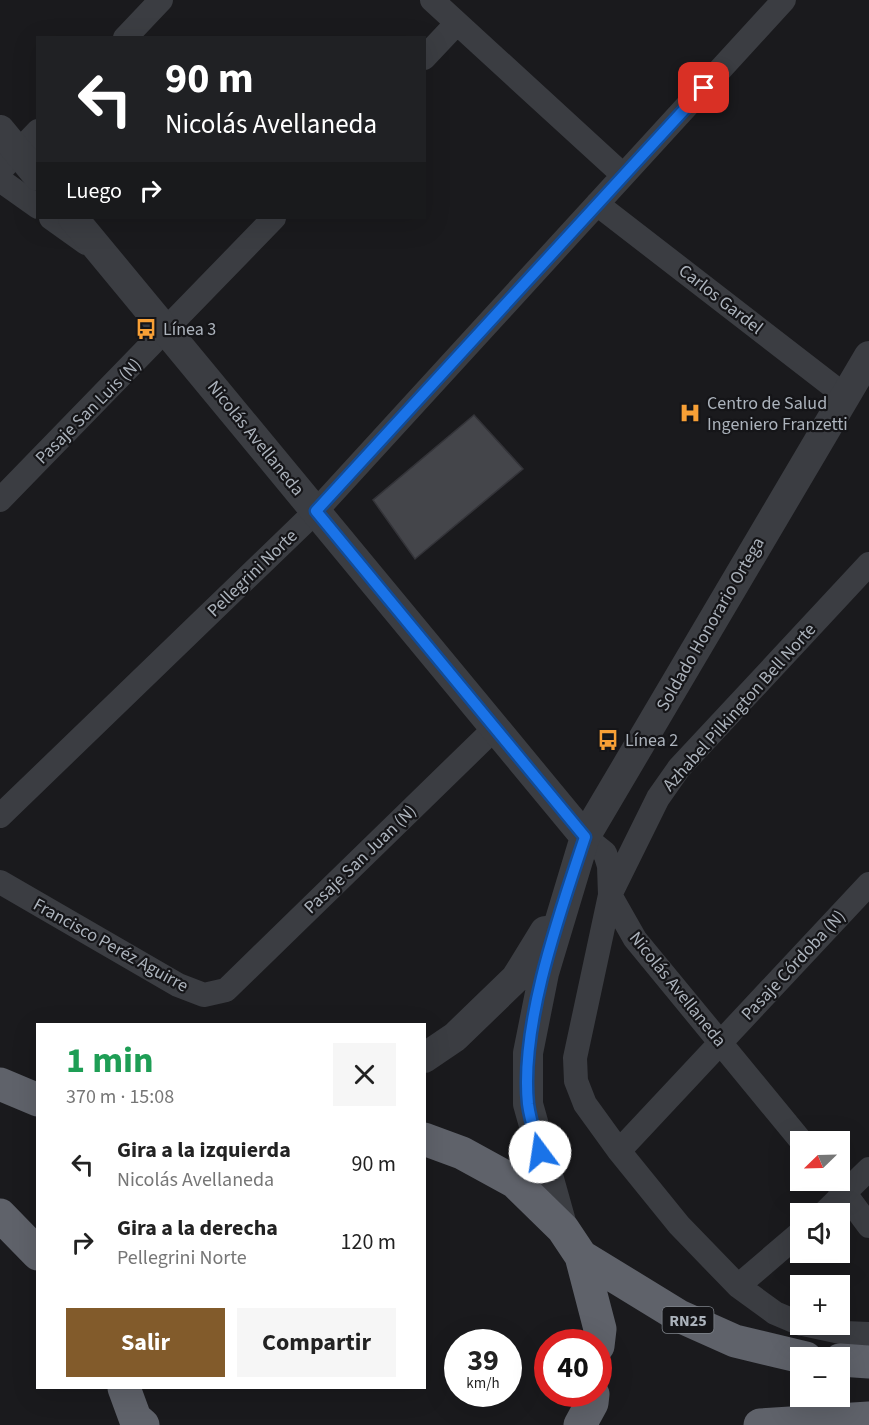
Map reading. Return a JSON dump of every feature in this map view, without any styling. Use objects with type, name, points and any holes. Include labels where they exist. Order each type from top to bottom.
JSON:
[{"type":"highway","points":[[0,1084],[36,1099]]},
{"type":"highway","name":"RN25","points":[[426,1140],[462,1153],[515,1182],[563,1229],[581,1256],[600,1329]]},
{"type":"highway","points":[[0,1215],[36,1252]]},
{"type":"highway","name":"RN25","points":[[581,1256],[679,1316],[735,1341],[790,1354]]},
{"type":"highway","points":[[850,1361],[869,1362]]},
{"type":"highway","points":[[124,1389],[135,1418],[143,1425]]},
{"type":"highway","points":[[580,1425],[590,1407]]},
{"type":"highway","points":[[760,1425],[869,1418]]},
{"type":"street","points":[[127,36],[161,0]]},
{"type":"street","points":[[432,0],[623,176]]},
{"type":"street","name":"Pellegrini Norte","points":[[0,816],[316,511],[784,0]]},
{"type":"street","points":[[426,56],[457,23]]},
{"type":"street","points":[[14,146],[36,174]]},
{"type":"street","points":[[0,180],[36,206]]},
{"type":"street","name":"Carlos Gardel","points":[[597,204],[844,394]]},
{"type":"street","points":[[52,219],[110,261]]},
{"type":"street","name":"Nicolás Avellaneda","points":[[74,219],[585,837],[605,853],[609,866],[610,895],[635,939],[793,1131]]},
{"type":"street","name":"Pasaje San Luis (N)","points":[[0,500],[168,330],[273,219]]},
{"type":"street","name":"Soldado Honorario Ortega","points":[[563,1229],[528,1104],[528,1053],[544,973],[585,837],[844,394],[869,356]]},
{"type":"street","name":"Azhabel Pilkington Bell Norte","points":[[610,895],[658,798],[679,768],[869,564]]},
{"type":"street","name":"Pasaje San Juan (N)","points":[[226,990],[495,728]]},
{"type":"street","name":"Francisco Peréz Aguirre","points":[[0,882],[178,985],[204,995],[226,990]]},
{"type":"street","name":"Pasaje Córdoba (N)","points":[[619,1151],[869,884]]},
{"type":"street","points":[[610,895],[575,1058],[576,1081],[585,1104],[678,1225],[738,1286],[775,1312],[790,1319]]},
{"type":"street","name":"Soldado Honorario Ortega","points":[[426,1057],[455,1037],[516,978],[565,898]]},
{"type":"street","points":[[850,1181],[869,1170]]},
{"type":"street","points":[[843,1191],[869,1226]]},
{"type":"street","points":[[738,1286],[790,1241]]},
{"type":"street","points":[[850,1333],[869,1334]]},
{"type":"building","points":[[474,415],[523,469],[415,559],[373,500]]},
{"type":"place","name":"Línea 3","points":[[146,329]]},
{"type":"place","name":"Centro de Salud Ingeniero Franzetti","points":[[690,413]]},
{"type":"place","name":"Línea 2","points":[[608,740]]},
{"type":"route","points":[[540,1152],[528,1104],[528,1053],[544,973],[585,837],[316,511],[704,88]]}]
